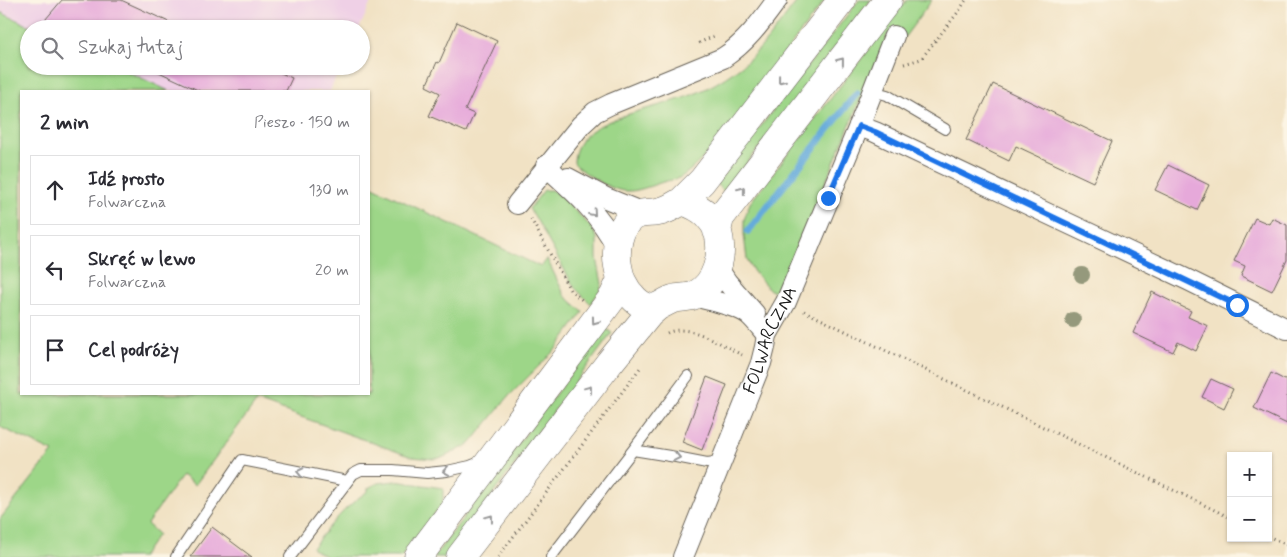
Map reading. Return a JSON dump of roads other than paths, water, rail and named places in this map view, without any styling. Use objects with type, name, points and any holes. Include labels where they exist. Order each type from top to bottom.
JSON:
[{"type":"main road","points":[[657,307],[649,307],[634,298],[621,280],[617,259],[624,226],[632,217],[643,213],[661,212],[682,201],[702,181],[842,0]]},
{"type":"main road","points":[[460,557],[649,314],[664,302],[675,298],[694,296],[709,283],[717,267],[720,251],[718,231],[720,218],[888,0]]},
{"type":"main road","points":[[682,201],[696,206],[706,214],[718,231]]},
{"type":"main road","points":[[418,557],[613,297],[621,280]]},
{"type":"street","points":[[516,204],[581,125],[595,112],[723,58],[734,51],[752,34],[777,0]]},
{"type":"street","name":"FOLWARCZNA","points":[[683,557],[761,363],[766,347],[767,335],[786,302],[894,36]]},
{"type":"street","points":[[859,126],[1287,329]]},
{"type":"street","points":[[546,166],[606,198],[643,213]]},
{"type":"street","points":[[546,166],[577,194],[610,232],[618,248]]},
{"type":"street","points":[[717,267],[730,286],[759,320],[767,335]]},
{"type":"street","points":[[694,296],[740,310],[748,315],[767,335]]},
{"type":"lane","points":[[872,91],[887,95],[945,129]]},
{"type":"lane","points":[[551,557],[688,376]]},
{"type":"lane","points":[[633,450],[707,463],[722,461]]},
{"type":"lane","points":[[290,557],[353,474],[360,470],[427,473],[470,466],[492,457]]},
{"type":"lane","points":[[176,557],[242,460],[347,482]]},
{"type":"waterway","points":[[748,231],[857,93]]}]
